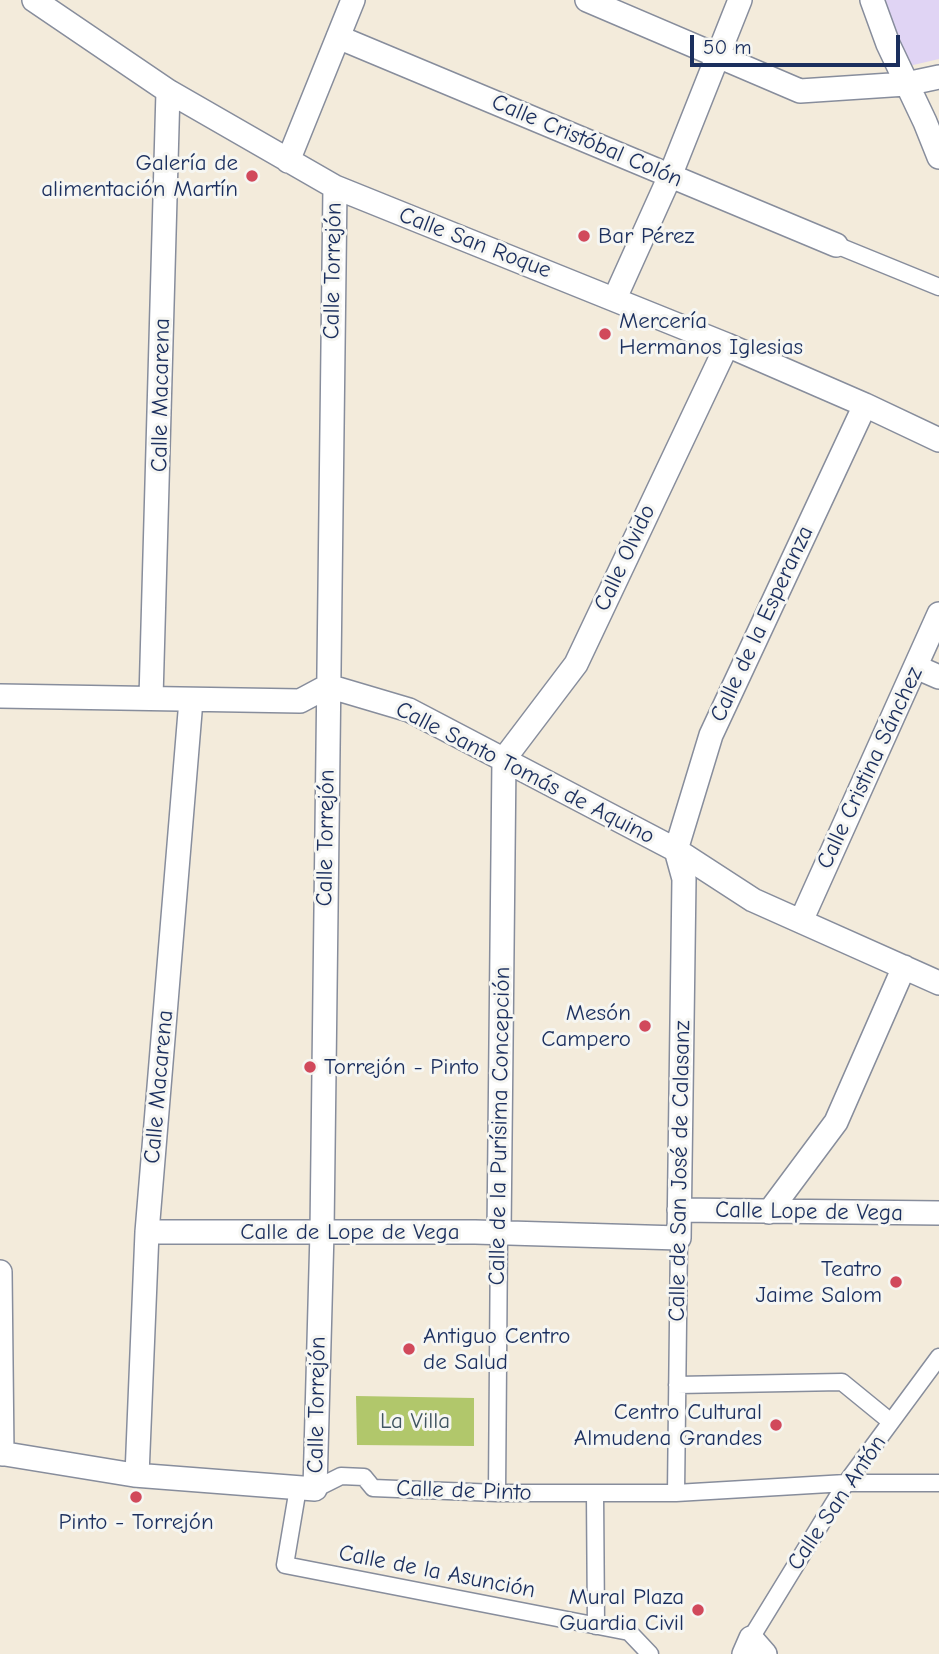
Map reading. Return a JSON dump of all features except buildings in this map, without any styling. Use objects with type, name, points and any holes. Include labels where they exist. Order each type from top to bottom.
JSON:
[{"type":"street","name":"Calle San Roque","points":[[34,0],[168,91],[335,187],[615,298],[865,405],[939,440]]},
{"type":"street","points":[[288,161],[353,0]]},
{"type":"street","points":[[587,0],[800,91],[906,84],[939,77]]},
{"type":"street","points":[[615,298],[670,176],[740,0]]},
{"type":"street","points":[[872,0],[939,157]]},
{"type":"street","name":"Calle Cristóbal Colón","points":[[338,37],[836,245]]},
{"type":"street","name":"Calle Macarena","points":[[151,698],[168,91]]},
{"type":"street","name":"Calle Torrejón","points":[[307,1488],[321,1232],[335,187]]},
{"type":"street","points":[[836,245],[939,287]]},
{"type":"street","name":"Calle Olvido","points":[[504,759],[576,664],[727,345]]},
{"type":"street","name":"Calle de la Esperanza","points":[[676,850],[710,736],[865,405]]},
{"type":"street","name":"Calle Cristina Sánchez","points":[[801,921],[939,614]]},
{"type":"street","points":[[916,667],[939,677]]},
{"type":"street","points":[[0,696],[300,701],[328,686]]},
{"type":"street","name":"Calle Santo Tomás de Aquino","points":[[328,686],[409,710],[676,850],[753,900],[939,983]]},
{"type":"street","name":"Calle Macarena","points":[[137,1475],[147,1232],[191,700]]},
{"type":"street","name":"Calle de la Purísima Concepción","points":[[497,1493],[504,759]]},
{"type":"street","name":"Calle de San José de Calasanz","points":[[676,850],[684,878],[676,1493]]},
{"type":"street","points":[[769,1212],[836,1122],[904,967]]},
{"type":"street","name":"Calle Lope de Vega","points":[[679,1210],[939,1213]]},
{"type":"street","name":"Calle de Lope de Vega","points":[[147,1232],[499,1233],[679,1238]]},
{"type":"street","points":[[0,1272],[1,1453]]},
{"type":"street","name":"Calle San Antón","points":[[753,1649],[846,1483],[939,1357]]},
{"type":"street","points":[[677,1385],[842,1382],[891,1422]]},
{"type":"street","name":"Calle de Pinto","points":[[1,1453],[137,1475],[307,1488],[341,1476],[364,1477],[373,1488],[497,1493],[676,1493],[846,1483],[939,1483]]},
{"type":"street","name":"Calle de la Asunción","points":[[307,1488],[285,1565],[629,1632],[650,1654]]},
{"type":"street","points":[[595,1493],[596,1626]]},
{"type":"shaded area","points":[[885,0],[939,0],[939,59],[909,66]]},
{"type":"green space","name":"La Villa","points":[[356,1396],[474,1398],[474,1446],[357,1445]]},
{"type":"place","name":"Galería de alimentación Martín","points":[[252,176]]},
{"type":"place","name":"Bar Pérez","points":[[584,236]]},
{"type":"place","name":"Mercería Hermanos Iglesias","points":[[605,334]]},
{"type":"place","name":"Mesón Campero","points":[[645,1026]]},
{"type":"place","name":"Torrejón - Pinto","points":[[310,1067]]},
{"type":"place","name":"Teatro Jaime Salom","points":[[896,1282]]},
{"type":"place","name":"Antiguo Centro de Salud","points":[[409,1349]]},
{"type":"place","name":"Centro Cultural Almudena Grandes","points":[[776,1425]]},
{"type":"place","name":"Pinto - Torrejón","points":[[136,1497]]},
{"type":"place","name":"Mural Plaza Guardia Civil","points":[[698,1610]]}]
